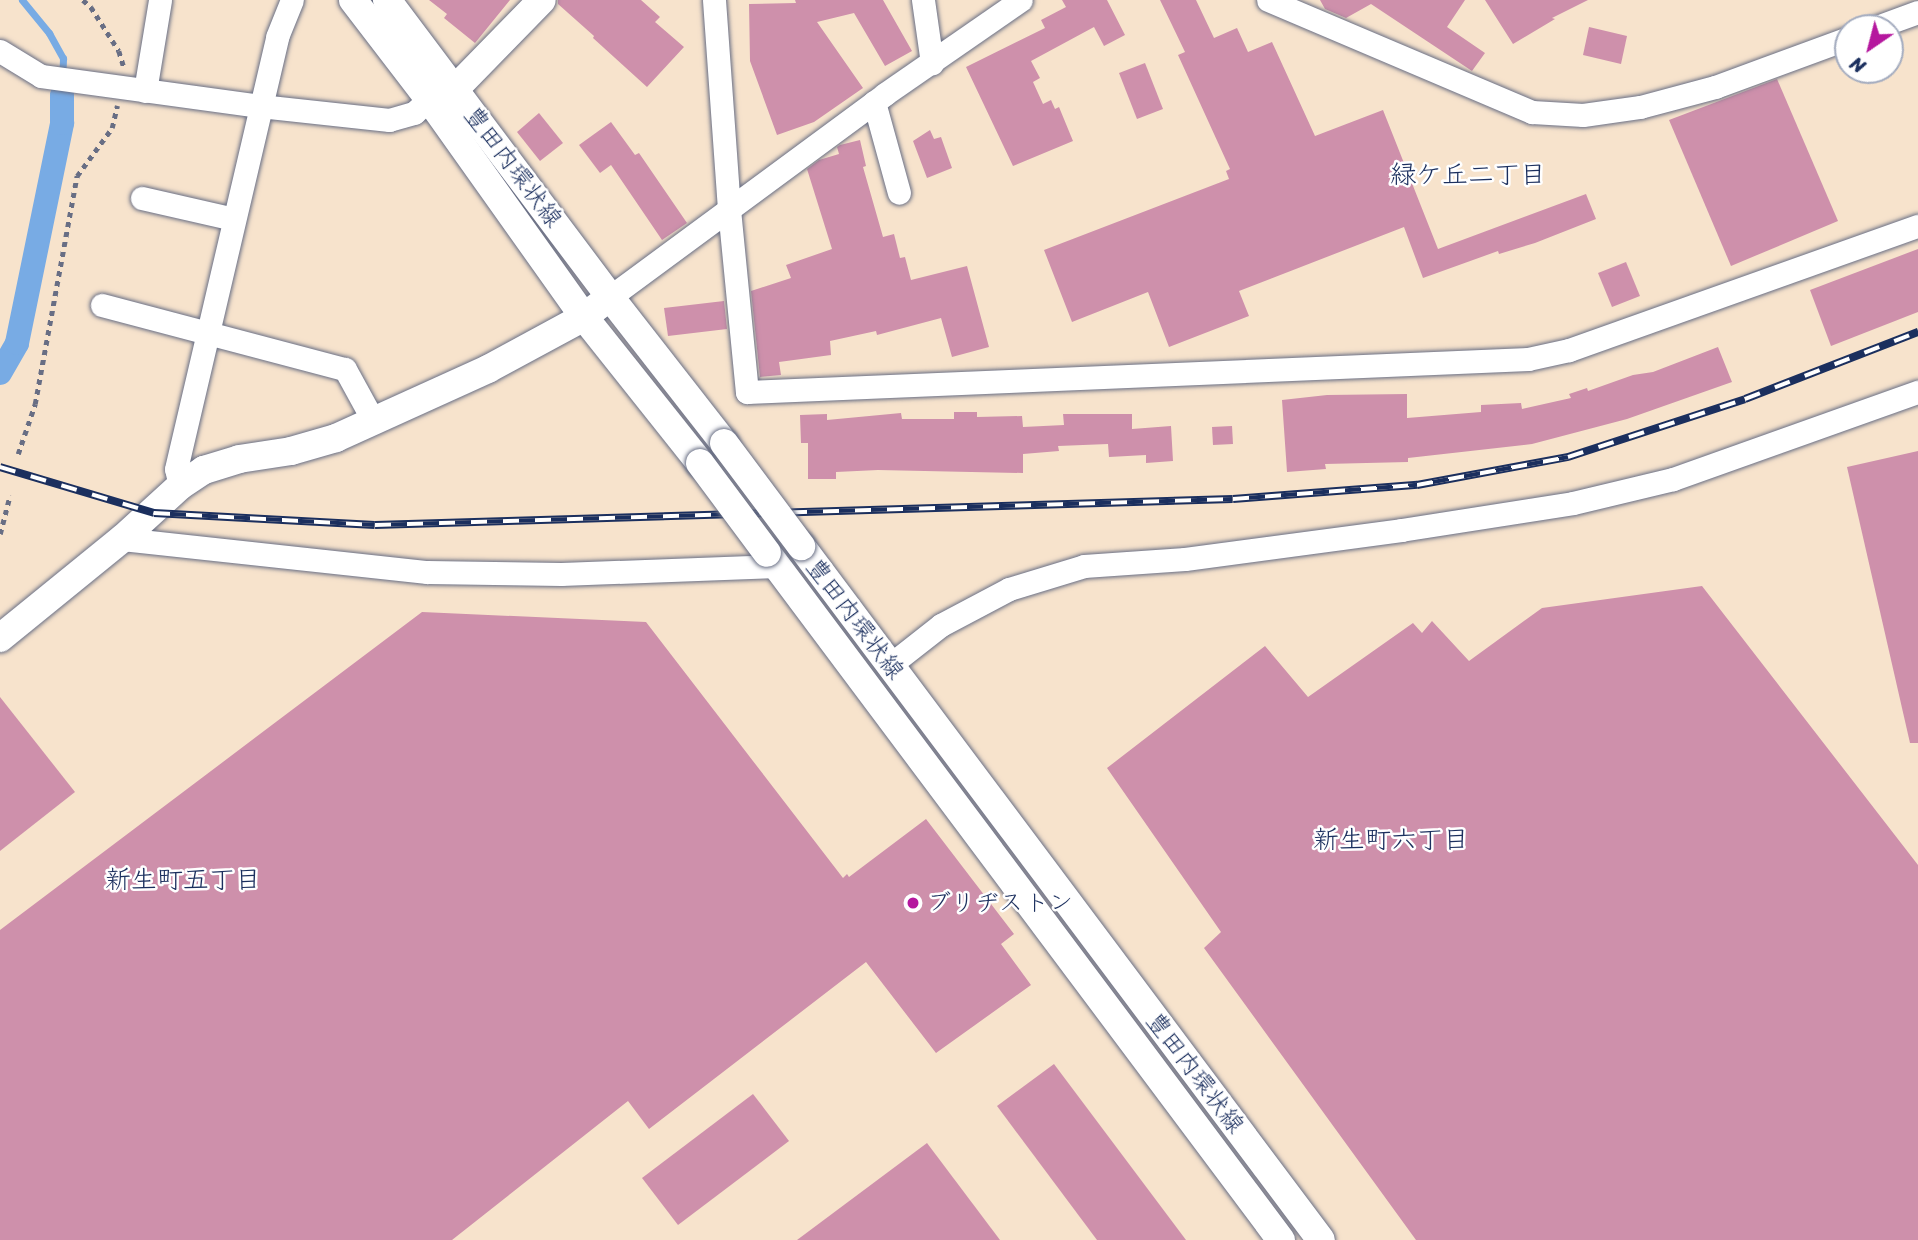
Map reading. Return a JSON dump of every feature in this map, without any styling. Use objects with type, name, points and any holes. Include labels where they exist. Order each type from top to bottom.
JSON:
[{"type":"street","points":[[145,91],[160,0]]},
{"type":"street","points":[[180,486],[176,469],[276,37],[292,0]]},
{"type":"street","name":"豊田内環状線","points":[[353,0],[442,94],[610,298],[724,443],[1321,1240]]},
{"type":"street","name":"豊田内環状線","points":[[387,0],[442,94],[584,317],[700,463],[1281,1240]]},
{"type":"street","points":[[0,51],[41,76],[51,78],[389,120],[414,113],[442,94],[542,0]]},
{"type":"street","points":[[714,0],[729,209],[747,392],[1528,359],[1569,350],[1918,226]]},
{"type":"street","points":[[923,0],[932,63]]},
{"type":"street","points":[[0,638],[122,538],[180,486],[204,470],[239,459],[291,451],[336,438],[488,369],[584,317],[874,102],[1021,0]]},
{"type":"street","points":[[1268,0],[1532,112],[1583,115],[1640,107],[1715,87],[1834,43]]},
{"type":"street","points":[[874,102],[899,193]]},
{"type":"street","points":[[142,198],[234,219]]},
{"type":"street","points":[[102,305],[345,369],[374,422]]},
{"type":"street","points":[[891,665],[941,625],[1009,589],[1084,566],[1185,559],[1401,530],[1573,503],[1673,479],[1918,392]]},
{"type":"street","points":[[122,538],[427,572],[561,574],[772,560]]},
{"type":"path","points":[[18,454],[35,404],[77,176],[112,128],[122,87],[124,68],[119,51],[91,7],[83,0]]},
{"type":"path","points":[[0,534],[10,495]]},
{"type":"building","points":[[429,0],[510,0],[475,43],[444,18],[447,14]]},
{"type":"building","points":[[558,0],[641,0],[660,17],[655,22],[684,47],[647,87],[558,4]]},
{"type":"building","points":[[795,0],[883,0],[912,51],[885,66],[854,13],[817,22],[863,88],[814,122],[777,135],[750,61],[749,4],[796,3]]},
{"type":"building","points":[[1062,0],[1107,0],[1125,35],[1104,46],[1094,27],[1031,61],[1040,78],[1033,82],[1043,104],[1051,100],[1055,109],[1059,107],[1073,141],[1013,166],[966,67],[1045,28],[1041,20],[1066,7]]},
{"type":"building","points":[[1160,0],[1196,0],[1214,38],[1237,28],[1248,52],[1272,42],[1315,136],[1383,110],[1438,249],[1586,194],[1596,219],[1535,243],[1499,254],[1498,251],[1423,278],[1404,227],[1239,291],[1249,316],[1169,347],[1148,292],[1072,322],[1044,250],[1229,179],[1226,171],[1230,169],[1178,55],[1185,52]]},
{"type":"building","points":[[1320,0],[1465,0],[1447,27],[1485,53],[1472,71],[1371,4],[1346,18],[1325,9]]},
{"type":"building","points":[[1485,0],[1588,0],[1552,18],[1555,19],[1513,44]]},
{"type":"building","points":[[1589,27],[1627,36],[1621,64],[1583,55]]},
{"type":"building","points":[[1145,63],[1163,109],[1137,119],[1119,73]]},
{"type":"building","points":[[1777,79],[1838,221],[1731,266],[1669,120]]},
{"type":"building","points":[[539,113],[563,143],[540,161],[517,132]]},
{"type":"building","points":[[611,122],[635,155],[639,153],[687,223],[662,240],[611,165],[600,173],[579,145]]},
{"type":"building","points":[[930,130],[934,139],[941,137],[952,168],[927,178],[913,141]]},
{"type":"building","points":[[860,140],[866,166],[863,167],[883,237],[894,234],[900,258],[905,257],[911,280],[967,266],[989,347],[952,357],[941,318],[877,335],[876,331],[830,341],[831,355],[779,362],[781,375],[760,377],[751,291],[791,278],[786,265],[832,249],[807,169],[819,160],[839,154],[837,147],[840,145]]},
{"type":"building","points":[[1918,249],[1918,312],[1831,346],[1810,290]]},
{"type":"building","points":[[1626,262],[1640,296],[1612,307],[1598,273]]},
{"type":"building","points":[[724,301],[727,329],[668,336],[664,308]]},
{"type":"building","points":[[1718,347],[1732,382],[1627,419],[1532,444],[1408,458],[1408,462],[1325,464],[1326,469],[1287,472],[1282,400],[1327,395],[1407,394],[1407,418],[1481,412],[1481,405],[1521,403],[1522,409],[1571,398],[1569,394],[1587,388],[1588,391],[1633,375],[1653,372]]},
{"type":"building","points":[[954,412],[977,412],[977,417],[1022,416],[1023,427],[1064,425],[1063,414],[1132,414],[1132,429],[1171,426],[1173,461],[1146,463],[1146,455],[1109,457],[1108,444],[1058,446],[1059,451],[1023,454],[1023,473],[878,470],[836,472],[836,479],[808,479],[808,443],[801,443],[800,415],[827,414],[827,420],[901,413],[902,419],[954,419]]},
{"type":"building","points":[[1232,426],[1233,444],[1213,445],[1212,427]]},
{"type":"building","points":[[1918,451],[1918,743],[1910,743],[1847,467]]},
{"type":"building","points":[[1702,586],[1918,865],[1918,1240],[1416,1240],[1204,948],[1221,932],[1107,768],[1265,646],[1308,697],[1413,623],[1422,633],[1432,621],[1469,661],[1542,608]]},
{"type":"building","points":[[422,612],[646,622],[843,878],[847,874],[849,877],[926,819],[1014,934],[1001,944],[1031,985],[936,1053],[866,962],[649,1129],[628,1101],[452,1240],[0,1240],[0,930]]},
{"type":"building","points":[[0,697],[75,792],[0,851]]},
{"type":"building","points":[[1054,1064],[1186,1240],[1097,1240],[997,1106]]},
{"type":"building","points":[[753,1094],[789,1141],[678,1225],[642,1178]]},
{"type":"building","points":[[927,1143],[1000,1240],[797,1240]]},
{"type":"waterway","points":[[22,0],[49,33],[63,58],[62,95]]},
{"type":"waterway","points":[[0,373],[17,343],[62,123],[62,95]]},
{"type":"railway","points":[[0,467],[154,513],[375,525],[1233,499],[1417,485],[1568,457],[1745,399],[1918,332]]},
{"type":"place","name":"ブリヂストン","points":[[913,903]]},
{"type":"district","name":"緑ケ丘二丁目","points":[[1468,175]]},
{"type":"district","name":"新生町六丁目","points":[[1391,840]]},
{"type":"district","name":"新生町五丁目","points":[[183,880]]}]
